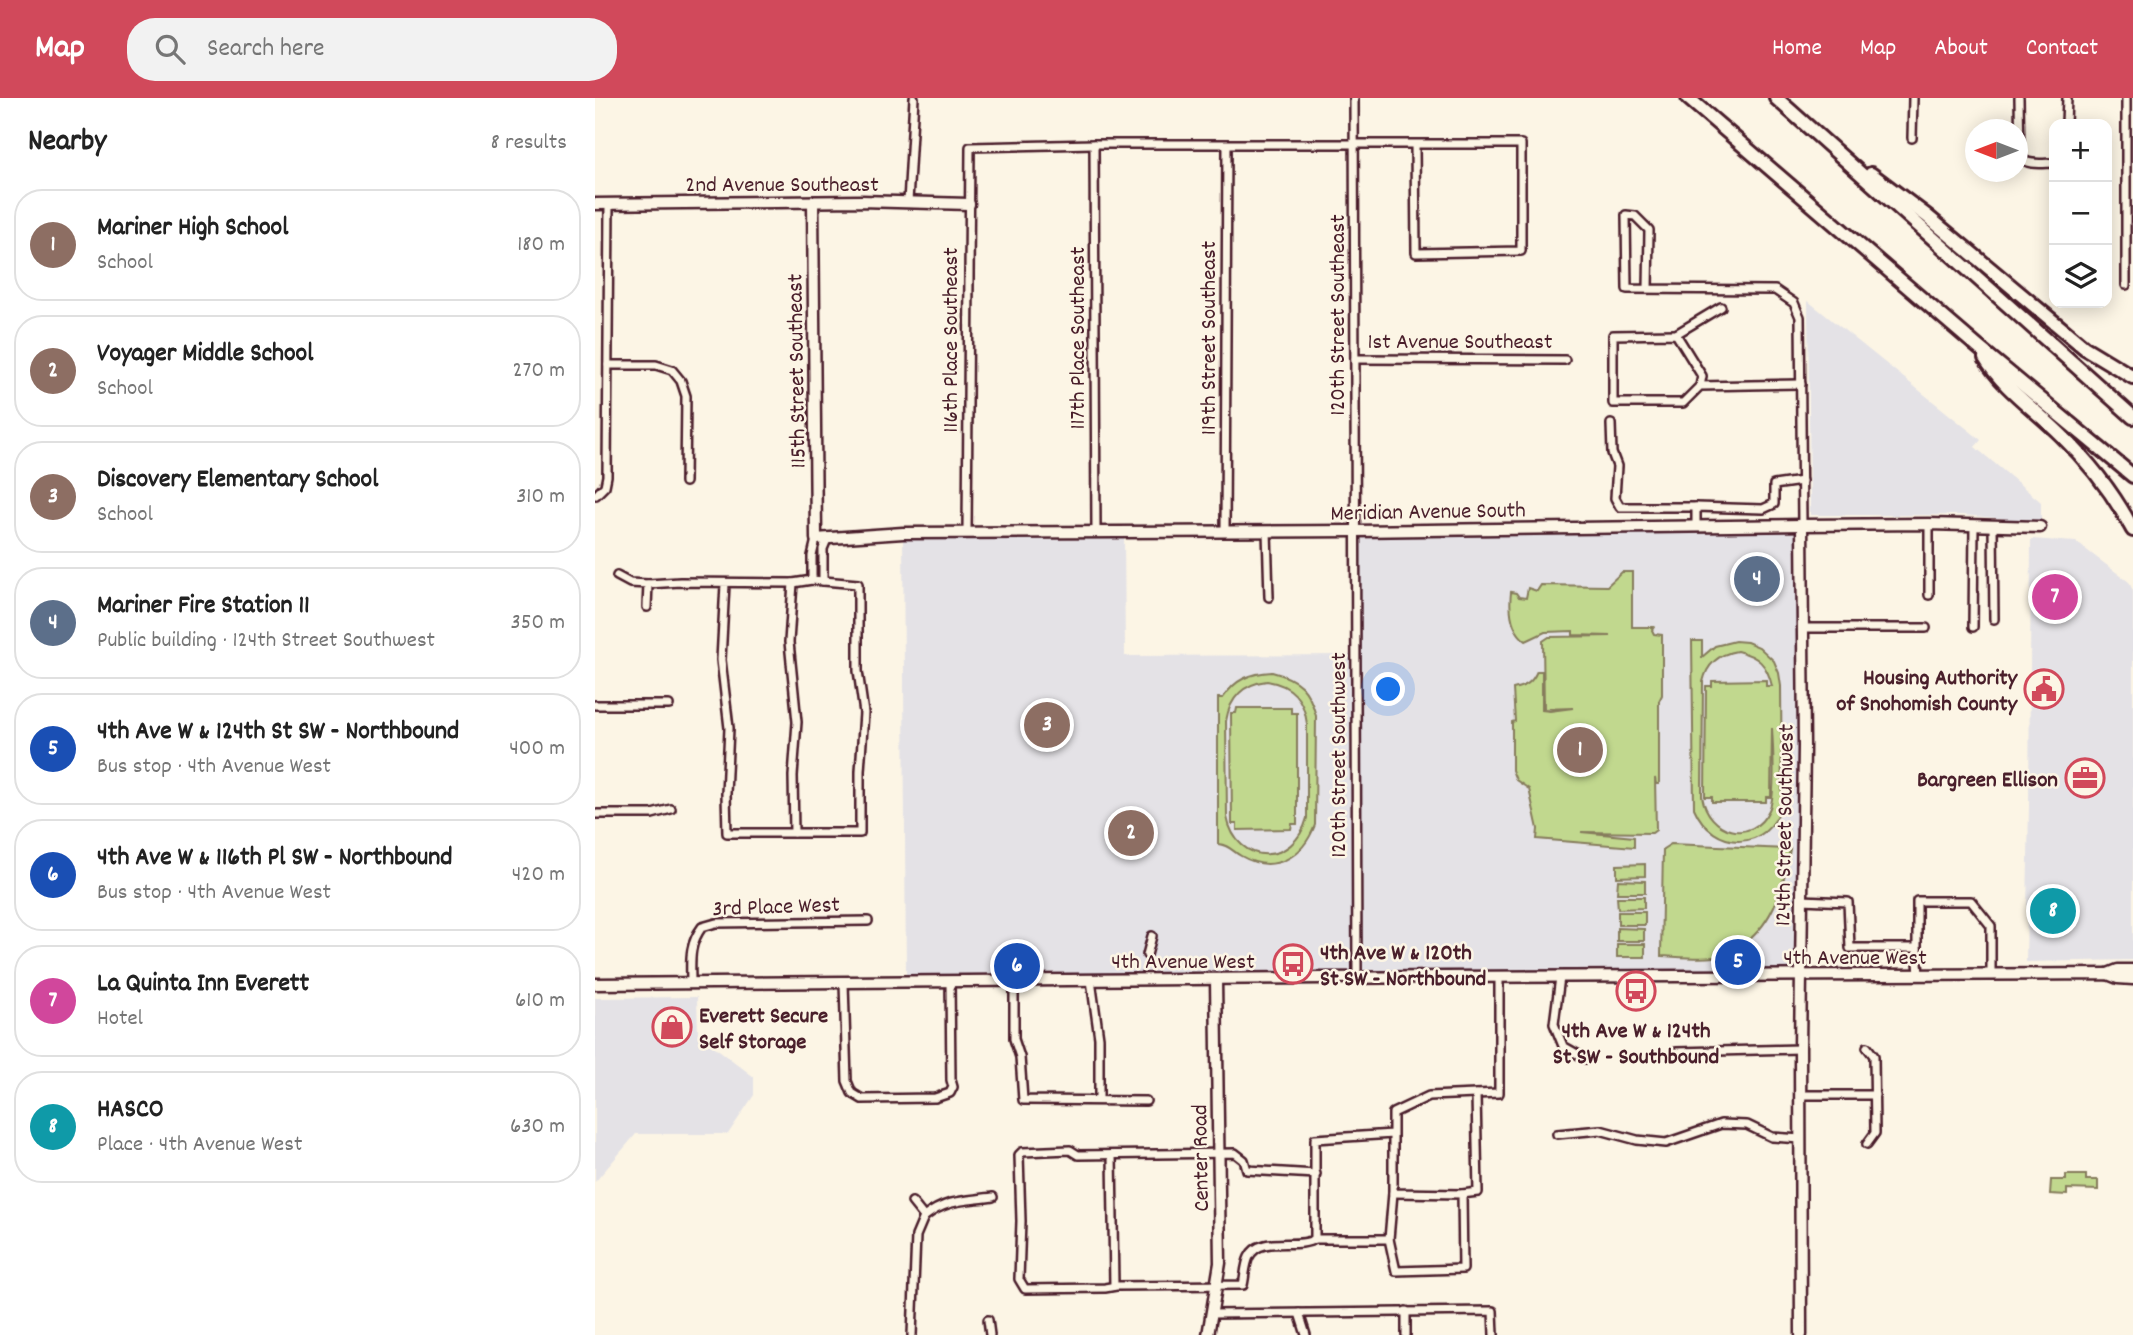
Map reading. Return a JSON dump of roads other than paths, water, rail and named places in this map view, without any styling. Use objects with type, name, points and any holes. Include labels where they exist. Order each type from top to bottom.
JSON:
[{"type":"highway","points":[[1688,98],[1979,348],[2133,476]]},
{"type":"highway","points":[[1776,98],[2133,417]]},
{"type":"highway","points":[[1804,123],[1927,216],[2085,348],[2133,377]]},
{"type":"highway","points":[[1979,348],[1994,372],[2063,436],[2092,468],[2112,494],[2133,530]]},
{"type":"street","points":[[908,202],[914,98]]},
{"type":"street","name":"120th Street Southeast","points":[[1354,98],[1356,531]]},
{"type":"street","points":[[1912,138],[1913,98]]},
{"type":"street","points":[[2019,98],[2020,157],[2028,163],[2049,163]]},
{"type":"street","points":[[2066,119],[2067,98]]},
{"type":"street","points":[[2126,98],[2126,285]]},
{"type":"street","points":[[1094,144],[1227,145],[1354,144],[1415,144],[1521,144],[1521,251],[1416,253],[1415,144]]},
{"type":"street","name":"116th Place Southeast","points":[[967,533],[970,147],[1094,144]]},
{"type":"street","name":"117th Place Southeast","points":[[1094,144],[1095,532]]},
{"type":"street","name":"119th Street Southeast","points":[[1225,532],[1227,145]]},
{"type":"street","name":"115th Street Southeast","points":[[813,202],[816,539]]},
{"type":"street","name":"2nd Avenue Southeast","points":[[595,204],[969,204]]},
{"type":"street","points":[[596,495],[605,486],[607,476],[609,204]]},
{"type":"street","points":[[1648,289],[1649,230],[1635,216],[1626,215],[1627,289],[1775,290],[1794,303],[1800,317],[1802,525]]},
{"type":"street","points":[[1677,334],[1702,376],[1700,386],[1683,403],[1613,404],[1613,335],[1677,334],[1721,307]]},
{"type":"street","name":"1st Avenue Southeast","points":[[1355,359],[1565,360]]},
{"type":"street","points":[[608,365],[656,365],[671,370],[681,381],[686,396],[685,482]]},
{"type":"street","points":[[1700,386],[1801,384]]},
{"type":"street","points":[[1611,424],[1612,453],[1617,466],[1615,498],[1620,507],[1763,509],[1774,504],[1774,485],[1802,481]]},
{"type":"street","points":[[1696,507],[1696,526]]},
{"type":"street","points":[[1929,524],[1929,595]]},
{"type":"street","name":"Meridian Avenue South","points":[[816,539],[967,533],[1929,524],[2040,527]]},
{"type":"street","name":"124th Street Southwest","points":[[1801,1335],[1802,525]]},
{"type":"street","points":[[1973,627],[1974,526]]},
{"type":"street","points":[[1993,526],[1994,619]]},
{"type":"street","points":[[1267,531],[1269,597]]},
{"type":"street","name":"120th Street Southwest","points":[[1356,531],[1357,978]]},
{"type":"street","points":[[823,581],[823,550],[828,537]]},
{"type":"street","points":[[812,580],[812,556],[816,539]]},
{"type":"street","points":[[617,576],[629,583],[648,584],[793,583],[812,580],[858,584],[858,661],[864,713],[860,833],[727,833],[729,728],[722,660],[725,584]]},
{"type":"street","points":[[793,583],[789,642],[797,722],[793,776],[794,833]]},
{"type":"street","points":[[647,607],[648,584]]},
{"type":"street","points":[[1803,628],[1926,628]]},
{"type":"street","points":[[595,705],[669,705]]},
{"type":"street","points":[[595,814],[652,814],[671,808]]},
{"type":"street","points":[[1802,900],[1849,902],[1850,948],[1917,948]]},
{"type":"street","points":[[1919,975],[1917,901],[1971,901],[1991,926],[1991,975]]},
{"type":"street","name":"3rd Place West","points":[[691,984],[691,949],[693,940],[702,927],[716,923],[868,921]]},
{"type":"street","points":[[1147,955],[1152,936]]},
{"type":"street","name":"4th Avenue West","points":[[595,984],[2108,974],[2118,970],[2133,970]]},
{"type":"street","name":"4th Avenue West","points":[[2108,974],[2133,979]]},
{"type":"street","points":[[1462,1194],[1463,1269],[1396,1271],[1389,1239],[1393,1193],[1392,1112],[1429,1096],[1499,1093],[1499,977]]},
{"type":"street","points":[[1560,977],[1554,1024],[1563,1046],[1586,1059]]},
{"type":"street","name":"Center Road","points":[[1208,1335],[1220,1263],[1216,979]]},
{"type":"street","points":[[1014,980],[1014,1039],[1020,1057],[1023,1100],[1146,1101]]},
{"type":"street","points":[[1091,980],[1099,1038],[1099,1099]]},
{"type":"street","points":[[844,984],[847,1081],[852,1093],[862,1099],[935,1098],[950,1093],[953,1087],[950,981]]},
{"type":"street","points":[[1867,1047],[1874,1056],[1875,1095],[1875,1133],[1867,1144]]},
{"type":"street","points":[[1676,1052],[1800,1049]]},
{"type":"street","points":[[1393,1193],[1478,1192],[1476,1094]]},
{"type":"street","points":[[1801,1095],[1875,1095]]},
{"type":"street","points":[[1557,1134],[1599,1130],[1637,1140],[1666,1143],[1721,1124],[1747,1125],[1772,1137],[1801,1139]]},
{"type":"street","points":[[1315,1239],[1315,1139],[1392,1134]]},
{"type":"street","points":[[1316,1174],[1247,1170],[1244,1160],[1235,1153],[1078,1155],[1070,1150],[1022,1152],[1019,1155],[1019,1279],[1025,1289],[1243,1285],[1249,1256],[1268,1244],[1308,1243],[1315,1239],[1389,1239]]},
{"type":"street","points":[[1112,1155],[1114,1286]]},
{"type":"street","points":[[912,1335],[916,1236],[924,1217],[937,1207],[949,1203],[993,1197]]},
{"type":"street","points":[[912,1202],[924,1217]]},
{"type":"street","points":[[1406,1311],[1406,1335]]},
{"type":"street","points":[[1212,1314],[1493,1311],[1494,1335]]},
{"type":"street","points":[[1299,1312],[1306,1335]]},
{"type":"street","points":[[988,1320],[990,1335]]},
{"type":"place","name":"Mariner Fire Station 11","points":[[1757,579]]},
{"type":"place","name":"La Quinta Inn Everett","points":[[2055,597]]},
{"type":"place","name":"Housing Authority of Snohomish County","points":[[2044,689]]},
{"type":"place","name":"Discovery Elementary School","points":[[1047,725]]},
{"type":"place","name":"Mariner High School","points":[[1580,750]]},
{"type":"place","name":"Bargreen Ellison","points":[[2085,778]]},
{"type":"place","name":"Voyager Middle School","points":[[1131,833]]},
{"type":"place","name":"HASCO","points":[[2053,911]]},
{"type":"place","name":"4th Ave W & 124th St SW - Northbound","points":[[1738,962]]},
{"type":"place","name":"4th Ave W & 120th St SW - Northbound","points":[[1293,964]]},
{"type":"place","name":"4th Ave W & 116th Pl SW - Northbound","points":[[1017,966]]},
{"type":"place","name":"4th Ave W & 124th St SW - Southbound","points":[[1636,991]]},
{"type":"place","name":"Everett Secure Self Storage","points":[[672,1027]]}]
